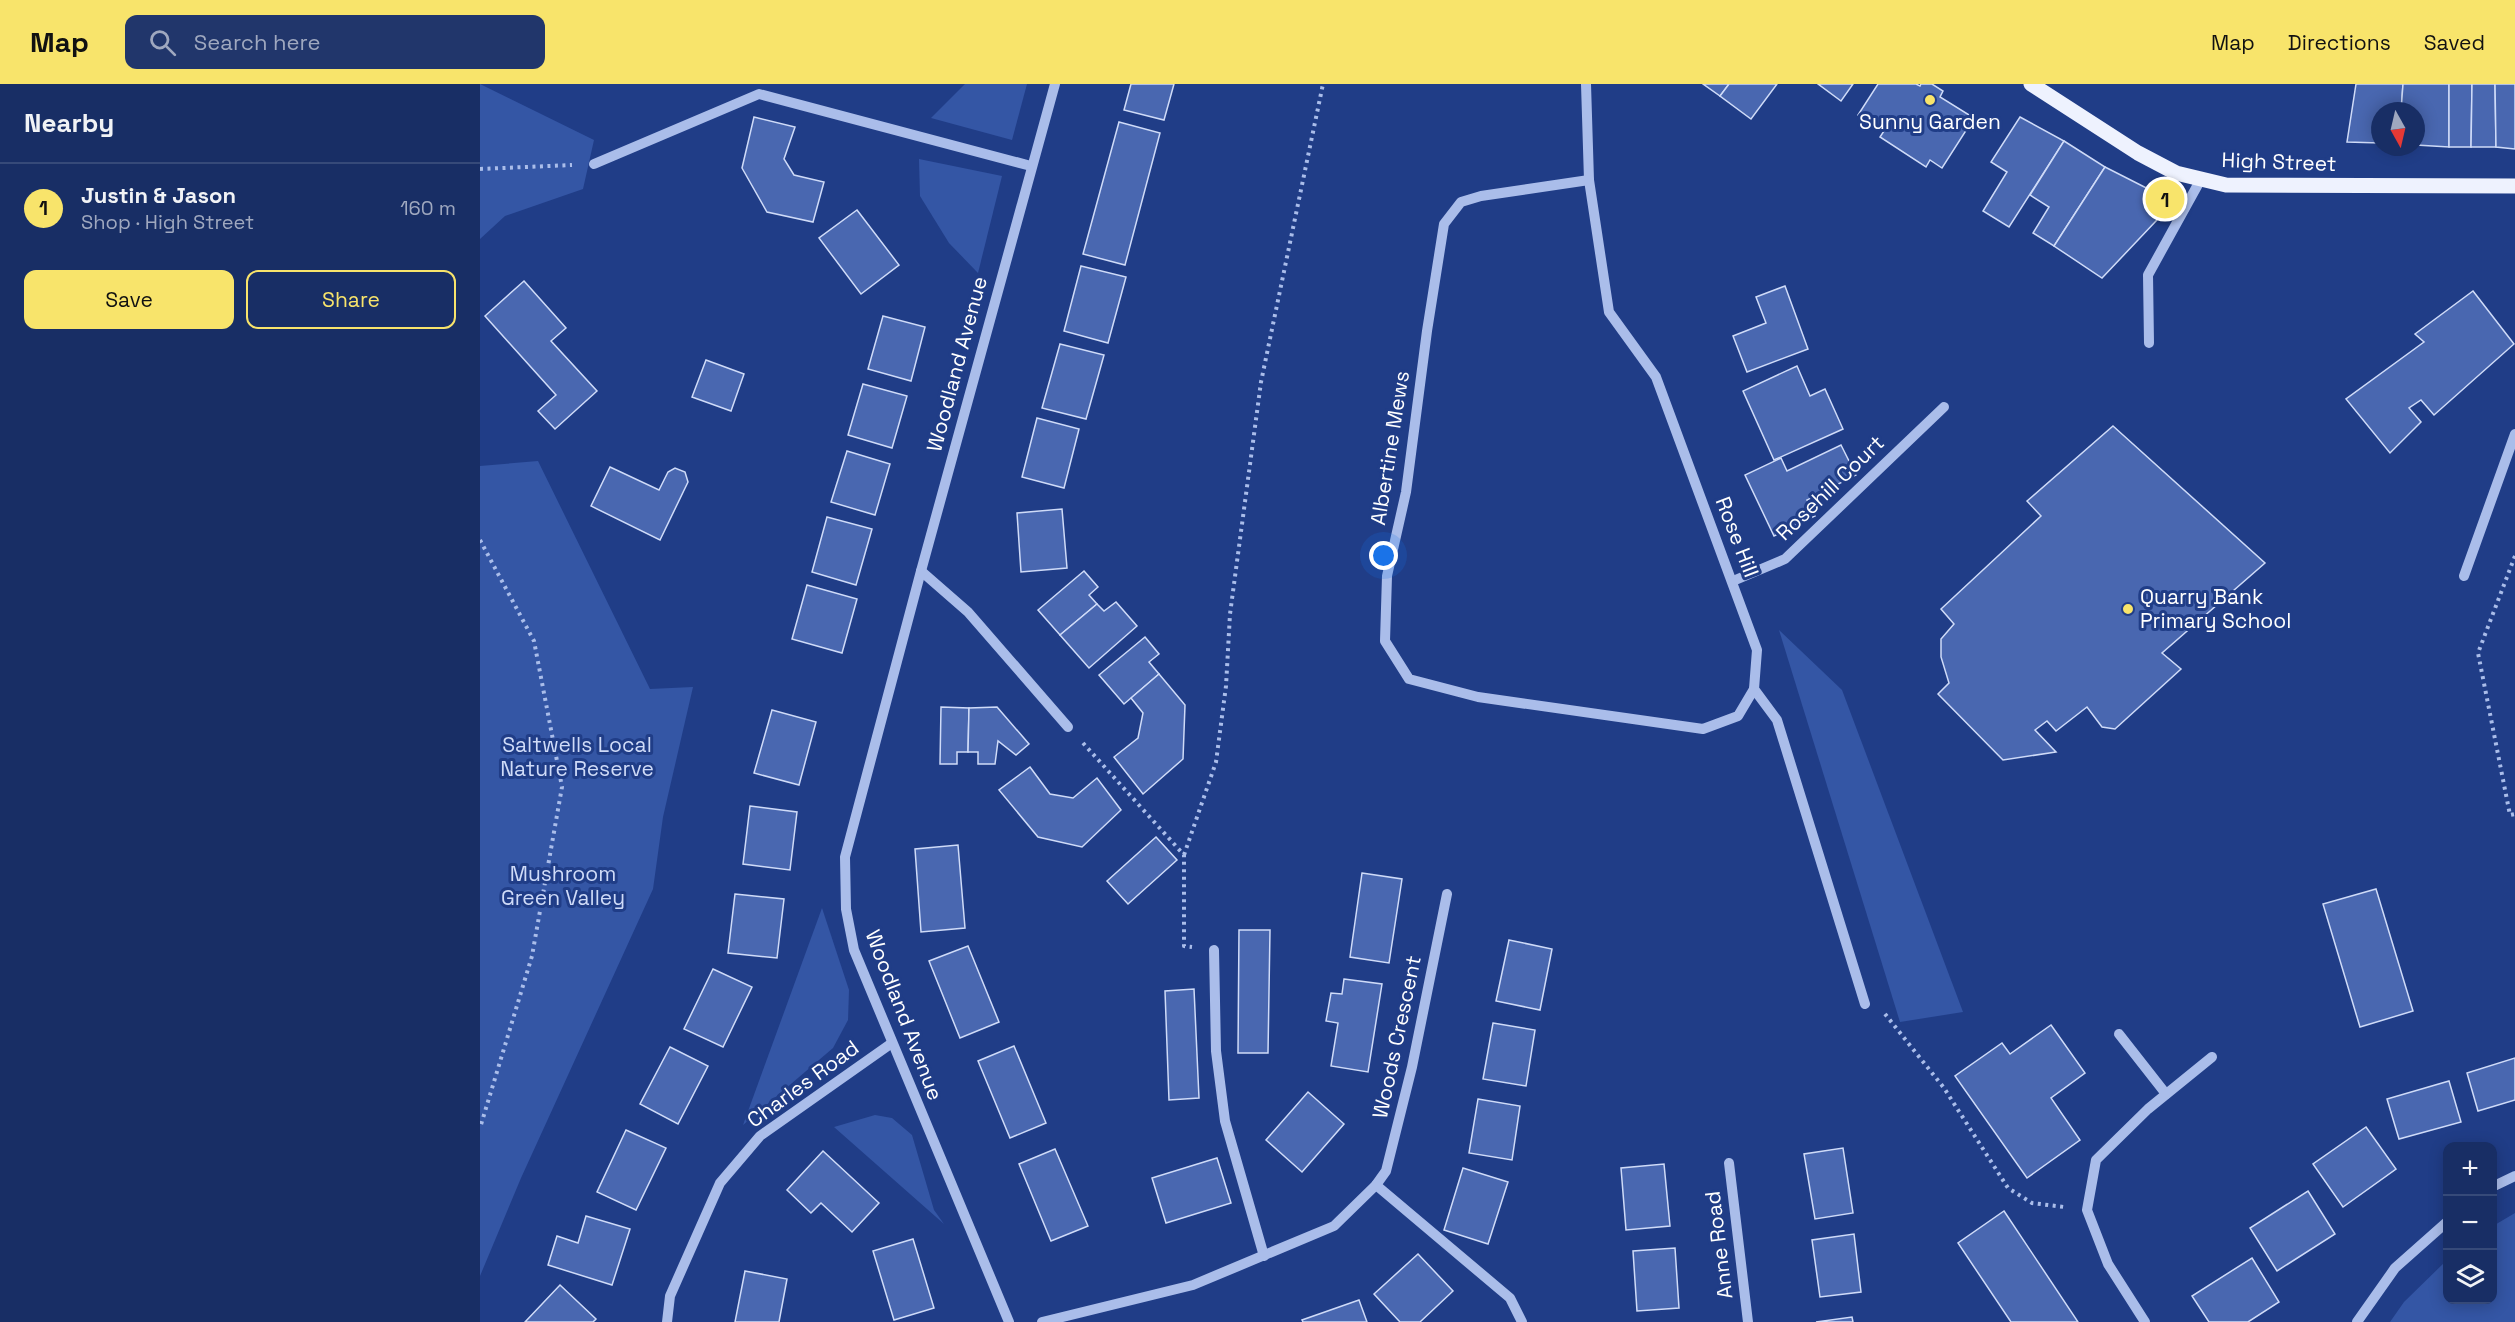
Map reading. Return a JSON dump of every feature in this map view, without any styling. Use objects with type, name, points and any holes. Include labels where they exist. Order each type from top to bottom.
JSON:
[{"type":"main road","name":"High Street","points":[[2031,84],[2138,153],[2176,173],[2226,185],[2515,186]]},
{"type":"street","name":"Woodland Avenue","points":[[1009,1322],[854,950],[846,909],[845,857],[1055,84]]},
{"type":"street","name":"Rose Hill","points":[[1586,84],[1588,180],[1609,312],[1656,377],[1757,650],[1754,689]]},
{"type":"street","points":[[594,164],[759,94],[1031,166]]},
{"type":"street","points":[[2149,343],[2148,275],[2201,179]]},
{"type":"street","name":"Albertine Mews","points":[[1588,180],[1481,196],[1461,202],[1444,224],[1427,331],[1406,492],[1387,576],[1385,641],[1409,679],[1478,697],[1703,729],[1738,716],[1754,689]]},
{"type":"street","name":"Rosehill Court","points":[[1733,581],[1785,559],[1944,407]]},
{"type":"street","points":[[2464,576],[2515,434]]},
{"type":"street","points":[[921,571],[968,612],[1068,727]]},
{"type":"street","points":[[1754,689],[1777,720],[1866,1004]]},
{"type":"street","name":"Woods Crescent","points":[[1042,1322],[1193,1285],[1264,1256],[1334,1226],[1376,1185],[1386,1171],[1412,1067],[1447,894]]},
{"type":"street","points":[[1214,950],[1216,1052],[1225,1121],[1264,1256]]},
{"type":"street","points":[[2119,1034],[2166,1094]]},
{"type":"street","name":"Charles Road","points":[[667,1322],[670,1296],[720,1183],[760,1136],[892,1043]]},
{"type":"street","points":[[2145,1322],[2108,1264],[2087,1210],[2096,1160],[2148,1109],[2212,1057]]},
{"type":"street","name":"Anne Road","points":[[1729,1164],[1748,1322]]},
{"type":"street","points":[[2497,1185],[2515,1176]]},
{"type":"street","points":[[1376,1185],[1510,1298],[1522,1322]]},
{"type":"street","points":[[2357,1322],[2396,1268],[2443,1226]]},
{"type":"path","points":[[1214,950],[1184,946],[1184,855],[1216,762],[1226,686],[1230,614],[1261,382],[1323,84]]},
{"type":"path","points":[[480,169],[594,164]]},
{"type":"path","points":[[480,540],[534,641],[562,787],[532,956],[480,1128]]},
{"type":"path","points":[[2515,556],[2478,653],[2510,815],[2515,814]]},
{"type":"path","points":[[1068,727],[1184,855]]},
{"type":"path","points":[[1866,1004],[1887,1015],[1944,1088],[2008,1188],[2032,1203],[2087,1210]]},
{"type":"green space","points":[[480,84],[594,140],[583,189],[505,216],[480,239]]},
{"type":"green space","points":[[965,84],[1027,84],[1012,140],[931,118]]},
{"type":"green space","points":[[919,159],[1002,176],[978,273],[949,243],[920,196]]},
{"type":"green space","name":"Saltwells Local Nature Reserve","points":[[538,461],[650,689],[693,687],[663,817],[653,889],[521,1178],[480,1276],[480,466]]},
{"type":"green space","points":[[1779,630],[1842,690],[1963,1012],[1900,1022]]},
{"type":"green space","points":[[822,908],[849,990],[848,1020],[833,1048],[743,1125]]},
{"type":"green space","points":[[875,1115],[892,1118],[912,1135],[934,1210],[944,1224],[834,1127]]},
{"type":"green space","points":[[2515,1213],[2515,1322],[2390,1322],[2404,1302],[2443,1264],[2443,1304],[2497,1304],[2497,1224]]},
{"type":"building","points":[[1131,84],[1174,84],[1164,120],[1124,110]]},
{"type":"building","points":[[1703,84],[1729,84],[1720,96]]},
{"type":"building","points":[[1729,84],[1777,84],[1751,119],[1720,96]]},
{"type":"building","points":[[1818,84],[1853,84],[1841,101]]},
{"type":"building","points":[[1878,84],[1916,84],[1920,86],[1921,84],[1932,84],[1943,91],[1940,97],[1974,118],[1942,168],[1930,160],[1926,167],[1880,137],[1884,131],[1858,115]]},
{"type":"building","points":[[2356,84],[2403,84],[2402,102],[2371,102],[2371,143],[2347,142]]},
{"type":"building","points":[[2403,84],[2449,84],[2449,147],[2425,146],[2425,102],[2402,102]]},
{"type":"building","points":[[2449,84],[2472,84],[2471,147],[2449,147]]},
{"type":"building","points":[[2472,84],[2495,84],[2496,147],[2471,147]]},
{"type":"building","points":[[2495,84],[2515,84],[2515,149],[2496,147]]},
{"type":"building","points":[[754,117],[795,127],[784,159],[794,175],[824,182],[813,222],[767,212],[742,168]]},
{"type":"building","points":[[2020,117],[2064,141],[2009,227],[1983,211],[2007,172],[1991,162]]},
{"type":"building","points":[[1119,122],[1160,133],[1125,265],[1083,254]]},
{"type":"building","points":[[2064,141],[2105,167],[2054,246],[2033,233],[2049,207],[2030,195]]},
{"type":"building","points":[[2105,167],[2174,202],[2102,278],[2054,246]]},
{"type":"building","points":[[857,210],[899,265],[861,294],[819,238]]},
{"type":"building","points":[[1081,266],[1126,277],[1108,343],[1064,331]]},
{"type":"building","points":[[524,281],[566,328],[551,341],[597,391],[555,429],[538,411],[556,395],[485,316]]},
{"type":"building","points":[[1785,286],[1808,349],[1747,372],[1733,336],[1766,323],[1756,297]]},
{"type":"building","points":[[2473,291],[2514,344],[2434,415],[2421,400],[2409,408],[2421,422],[2390,453],[2346,399],[2424,342],[2415,334]]},
{"type":"building","points":[[883,316],[925,327],[911,381],[868,369]]},
{"type":"building","points":[[1060,344],[1104,355],[1086,419],[1042,408]]},
{"type":"building","points":[[706,360],[744,374],[731,411],[692,397]]},
{"type":"building","points":[[1797,366],[1810,396],[1825,389],[1843,429],[1774,460],[1743,391]]},
{"type":"building","points":[[863,384],[907,396],[892,448],[848,435]]},
{"type":"building","points":[[1037,418],[1079,429],[1064,488],[1022,477]]},
{"type":"building","points":[[2113,426],[2265,563],[2162,653],[2181,669],[2115,729],[2102,727],[2087,707],[2056,731],[2047,721],[2035,730],[2056,752],[2003,760],[1938,694],[1949,683],[1941,657],[1941,639],[1954,624],[1941,609],[2041,516],[2027,501]]},
{"type":"building","points":[[1841,445],[1856,475],[1807,500],[1815,516],[1774,536],[1745,475],[1781,458],[1787,471]]},
{"type":"building","points":[[847,451],[890,464],[875,515],[831,502]]},
{"type":"building","points":[[610,467],[659,490],[668,472],[675,468],[685,472],[688,482],[660,540],[591,506]]},
{"type":"building","points":[[1062,509],[1067,568],[1021,572],[1017,513]]},
{"type":"building","points":[[827,517],[872,529],[856,585],[812,572]]},
{"type":"building","points":[[1084,571],[1098,587],[1089,595],[1097,604],[1060,635],[1038,610]]},
{"type":"building","points":[[807,585],[857,599],[842,653],[792,639]]},
{"type":"building","points":[[1116,602],[1137,626],[1089,668],[1060,635],[1097,604],[1104,611]]},
{"type":"building","points":[[1145,637],[1159,654],[1149,662],[1159,674],[1124,704],[1099,675]]},
{"type":"building","points":[[1159,674],[1185,705],[1183,759],[1143,794],[1114,757],[1138,738],[1143,713],[1131,698]]},
{"type":"building","points":[[941,707],[969,708],[968,752],[957,752],[957,764],[940,764]]},
{"type":"building","points":[[997,707],[1029,744],[1016,755],[998,741],[995,764],[978,764],[978,752],[968,752],[969,708]]},
{"type":"building","points":[[772,710],[816,722],[799,785],[754,773]]},
{"type":"building","points":[[1030,767],[1050,794],[1073,798],[1097,778],[1121,810],[1082,847],[1038,837],[999,790]]},
{"type":"building","points":[[750,806],[797,812],[790,870],[743,864]]},
{"type":"building","points":[[1156,837],[1177,860],[1128,904],[1107,881]]},
{"type":"building","points":[[958,845],[965,928],[921,932],[915,849]]},
{"type":"building","points":[[1362,873],[1402,879],[1389,963],[1350,957]]},
{"type":"building","points":[[2376,889],[2413,1011],[2360,1027],[2323,904]]},
{"type":"building","points":[[735,894],[784,899],[777,958],[728,953]]},
{"type":"building","points":[[1239,930],[1270,930],[1268,1053],[1238,1053]]},
{"type":"building","points":[[1509,940],[1552,949],[1540,1010],[1496,1001]]},
{"type":"building","points":[[968,946],[999,1022],[960,1038],[929,961]]},
{"type":"building","points":[[713,969],[752,987],[723,1047],[684,1029]]},
{"type":"building","points":[[1344,979],[1382,984],[1368,1072],[1331,1066],[1338,1023],[1326,1021],[1331,993],[1342,994]]},
{"type":"building","points":[[1194,989],[1199,1098],[1169,1100],[1165,991]]},
{"type":"building","points":[[1493,1023],[1535,1030],[1526,1086],[1483,1079]]},
{"type":"building","points":[[2051,1025],[2085,1073],[2051,1098],[2080,1140],[2027,1178],[1955,1076],[2002,1043],[2010,1054]]},
{"type":"building","points":[[1014,1046],[1046,1123],[1010,1138],[978,1061]]},
{"type":"building","points":[[670,1047],[708,1066],[678,1124],[640,1104]]},
{"type":"building","points":[[2515,1058],[2515,1100],[2478,1111],[2467,1073]]},
{"type":"building","points":[[2449,1081],[2461,1122],[2399,1139],[2387,1099]]},
{"type":"building","points":[[1308,1092],[1344,1124],[1302,1172],[1266,1140]]},
{"type":"building","points":[[1478,1099],[1520,1106],[1512,1160],[1469,1153]]},
{"type":"building","points":[[2366,1127],[2396,1169],[2343,1207],[2313,1164]]},
{"type":"building","points":[[626,1130],[666,1148],[636,1210],[597,1192]]},
{"type":"building","points":[[1843,1148],[1853,1213],[1815,1219],[1804,1154]]},
{"type":"building","points":[[1055,1149],[1088,1226],[1051,1241],[1019,1164]]},
{"type":"building","points":[[823,1151],[879,1203],[852,1232],[821,1203],[811,1213],[787,1190]]},
{"type":"building","points":[[1217,1158],[1231,1203],[1166,1223],[1152,1178]]},
{"type":"building","points":[[1664,1164],[1670,1226],[1626,1230],[1621,1168]]},
{"type":"building","points":[[1463,1168],[1508,1182],[1488,1244],[1444,1230]]},
{"type":"building","points":[[2308,1191],[2335,1234],[2277,1271],[2250,1228]]},
{"type":"building","points":[[2004,1211],[2078,1322],[2011,1322],[1958,1243]]},
{"type":"building","points":[[586,1216],[630,1229],[612,1285],[548,1265],[557,1236],[578,1243]]},
{"type":"building","points":[[1854,1234],[1861,1292],[1820,1297],[1812,1240]]},
{"type":"building","points":[[913,1239],[934,1308],[894,1320],[873,1251]]},
{"type":"building","points":[[1675,1248],[1679,1308],[1637,1311],[1633,1251]]},
{"type":"building","points":[[1418,1254],[1453,1291],[1420,1322],[1400,1322],[1374,1294]]},
{"type":"building","points":[[2252,1258],[2279,1302],[2248,1322],[2209,1322],[2192,1296]]},
{"type":"building","points":[[745,1271],[787,1279],[779,1322],[735,1322]]},
{"type":"building","points":[[560,1285],[596,1319],[593,1322],[525,1322]]},
{"type":"building","points":[[1359,1300],[1367,1322],[1303,1322],[1302,1320]]},
{"type":"building","points":[[1852,1317],[1853,1322],[1816,1322]]},
{"type":"place","name":"Sunny Garden","points":[[1930,100]]},
{"type":"place","name":"Justin & Jason","points":[[2165,199]]},
{"type":"place","name":"Quarry Bank Primary School","points":[[2128,609]]},
{"type":"park label","name":"Mushroom Green Valley","points":[[563,886]]}]
